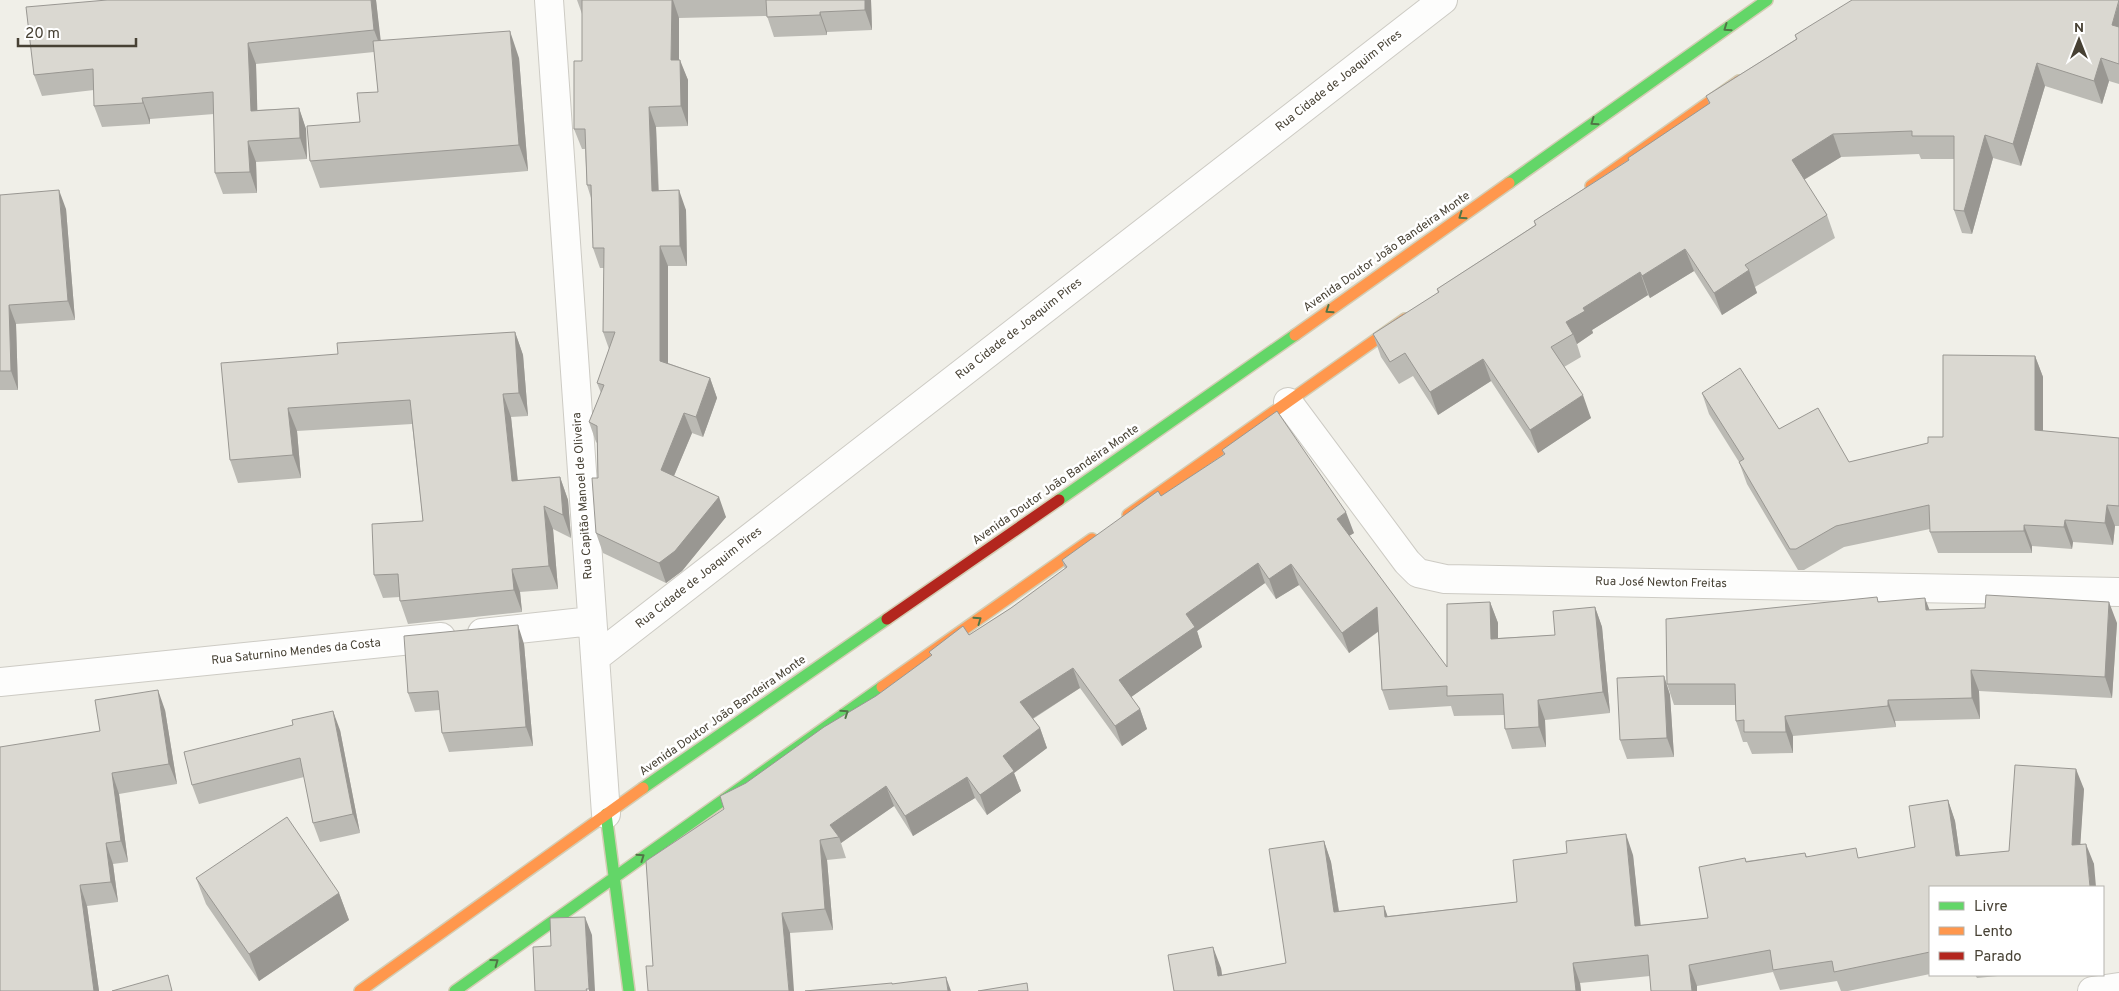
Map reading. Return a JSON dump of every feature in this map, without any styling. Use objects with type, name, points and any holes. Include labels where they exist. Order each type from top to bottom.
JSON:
[{"type":"main road","name":"Avenida Doutor João Bandeira Monte","points":[[360,991],[606,814],[1246,370],[1767,0]]},
{"type":"main road","points":[[1578,195],[1748,75]]},
{"type":"main road","points":[[1117,522],[1417,310]]},
{"type":"main road","points":[[455,991],[1101,533]]},
{"type":"main road","name":"Rua Capitão Manoel de Oliveira","points":[[606,814],[629,991]]},
{"type":"street","name":"Rua Capitão Manoel de Oliveira","points":[[549,0],[606,814]]},
{"type":"street","name":"Rua Cidade de Joaquim Pires","points":[[595,658],[1443,0]]},
{"type":"street","name":"Rua José Newton Freitas","points":[[1288,402],[1407,562],[1418,573],[1445,579],[2119,592]]},
{"type":"street","name":"Rua Saturnino Mendes da Costa","points":[[0,682],[592,621]]},
{"type":"street","points":[[2092,991],[2119,987]]},
{"type":"building","points":[[107,0],[371,0],[374,30],[248,43],[251,111],[299,108],[300,138],[248,141],[250,172],[215,173],[213,92],[142,98],[143,103],[94,106],[93,69],[34,75],[26,7]]},
{"type":"building","points":[[582,0],[672,0],[671,60],[680,60],[681,106],[649,107],[652,191],[679,190],[680,246],[660,246],[660,361],[710,378],[696,417],[684,413],[661,470],[719,497],[675,551],[659,563],[596,533],[592,478],[598,478],[597,426],[589,422],[604,385],[597,383],[615,332],[603,332],[604,248],[593,248],[591,185],[587,185],[585,129],[574,129],[574,61],[582,61]]},
{"type":"building","points":[[766,0],[865,0],[865,10],[820,12],[820,15],[767,17]]},
{"type":"building","points":[[1852,0],[2119,0],[2112,25],[2119,27],[2119,64],[2101,58],[2094,81],[2037,63],[2013,144],[1985,135],[1964,211],[1954,210],[1954,136],[1912,136],[1912,131],[1833,134],[1792,160],[1827,215],[1745,265],[1749,270],[1714,293],[1685,249],[1642,276],[1640,272],[1583,308],[1585,311],[1566,322],[1573,334],[1551,347],[1583,395],[1530,430],[1483,359],[1430,392],[1405,353],[1390,362],[1373,334],[1439,292],[1437,289],[1536,225],[1534,221],[1629,160],[1628,158],[1710,103],[1706,96],[1797,39],[1795,35]]},
{"type":"building","points":[[510,31],[519,145],[310,161],[307,126],[360,122],[357,93],[378,92],[373,41]]},
{"type":"building","points":[[59,190],[68,301],[9,305],[11,371],[0,371],[0,195]]},
{"type":"building","points":[[515,332],[519,393],[503,394],[512,481],[560,477],[563,515],[544,506],[549,566],[512,569],[514,590],[400,601],[398,574],[374,575],[372,524],[423,521],[410,400],[288,408],[293,455],[230,460],[221,363],[338,354],[337,343]]},
{"type":"building","points":[[1943,355],[2035,356],[2035,430],[2119,438],[2119,506],[2107,505],[2105,523],[2065,520],[2064,527],[2024,525],[2024,531],[1930,532],[1929,505],[1836,526],[1796,549],[1790,549],[1739,462],[1744,459],[1702,393],[1740,368],[1779,429],[1818,408],[1849,462],[1928,443],[1928,437],[1943,437]]},
{"type":"building","points":[[1277,411],[1346,512],[1337,519],[1447,667],[1447,604],[1490,602],[1491,639],[1555,635],[1553,611],[1595,607],[1603,692],[1538,700],[1539,727],[1505,729],[1503,694],[1447,696],[1447,686],[1382,690],[1377,607],[1342,633],[1291,564],[1269,579],[1258,563],[1186,614],[1195,627],[1119,680],[1140,709],[1115,726],[1073,668],[1020,702],[1040,728],[1003,756],[1014,771],[980,795],[967,777],[905,816],[886,786],[830,825],[839,837],[820,840],[825,909],[782,913],[789,991],[648,991],[646,966],[653,966],[646,861],[724,809],[720,796],[746,783],[824,727],[876,696],[932,655],[929,652],[963,626],[969,635],[1011,608],[1067,567],[1062,560],[1158,491],[1161,496],[1225,454],[1222,450]]},
{"type":"building","points":[[1986,595],[2109,602],[2105,677],[1971,670],[1972,698],[1888,700],[1888,706],[1785,716],[1786,732],[1744,732],[1744,720],[1736,721],[1735,684],[1667,684],[1666,619],[1877,597],[1878,602],[1925,598],[1926,610],[1985,608]]},
{"type":"building","points":[[518,625],[526,727],[442,733],[438,691],[408,693],[404,636]]},
{"type":"building","points":[[1664,676],[1667,738],[1620,740],[1617,678]]},
{"type":"building","points":[[158,690],[169,764],[112,773],[121,841],[106,843],[111,882],[80,885],[94,991],[0,991],[0,747],[100,731],[95,700]]},
{"type":"building","points":[[333,711],[353,814],[313,823],[300,758],[192,785],[184,752],[293,725],[292,720]]},
{"type":"building","points":[[2015,765],[2076,769],[2072,845],[2086,844],[2090,886],[1929,886],[1929,952],[1834,972],[1832,961],[1773,970],[1770,950],[1689,965],[1692,991],[1651,991],[1648,955],[1573,963],[1576,991],[1174,991],[1168,955],[1213,947],[1218,976],[1286,963],[1269,849],[1324,841],[1334,912],[1384,906],[1385,917],[1517,902],[1513,860],[1567,853],[1566,841],[1626,834],[1635,926],[1708,918],[1699,867],[1745,858],[1746,862],[1805,853],[1806,857],[1856,848],[1858,858],[1915,847],[1909,806],[1948,800],[1956,856],[2009,851]]},
{"type":"building","points":[[287,817],[339,893],[249,954],[196,878]]},
{"type":"building","points":[[585,917],[589,989],[586,989],[587,991],[535,991],[533,947],[551,946],[550,918]]},
{"type":"building","points":[[168,975],[172,991],[112,991]]},
{"type":"building","points":[[946,977],[948,991],[805,991],[892,984]]},
{"type":"building","points":[[1027,983],[1028,991],[978,991]]},
{"type":"traffic: fast","points":[[1509,183],[1767,0]]},
{"type":"traffic: fast","points":[[1059,500],[1295,335]]},
{"type":"traffic: fast","points":[[643,788],[887,619]]},
{"type":"traffic: fast","points":[[455,991],[882,687]]},
{"type":"traffic: fast","points":[[606,814],[629,991]]},
{"type":"traffic: slow","points":[[1591,186],[1739,81]]},
{"type":"traffic: slow","points":[[1295,335],[1509,183]]},
{"type":"traffic: slow","points":[[1128,515],[1405,319]]},
{"type":"traffic: slow","points":[[882,687],[1092,539]]},
{"type":"traffic: slow","points":[[360,991],[643,788]]},
{"type":"traffic: jam","points":[[887,619],[1059,500]]}]
